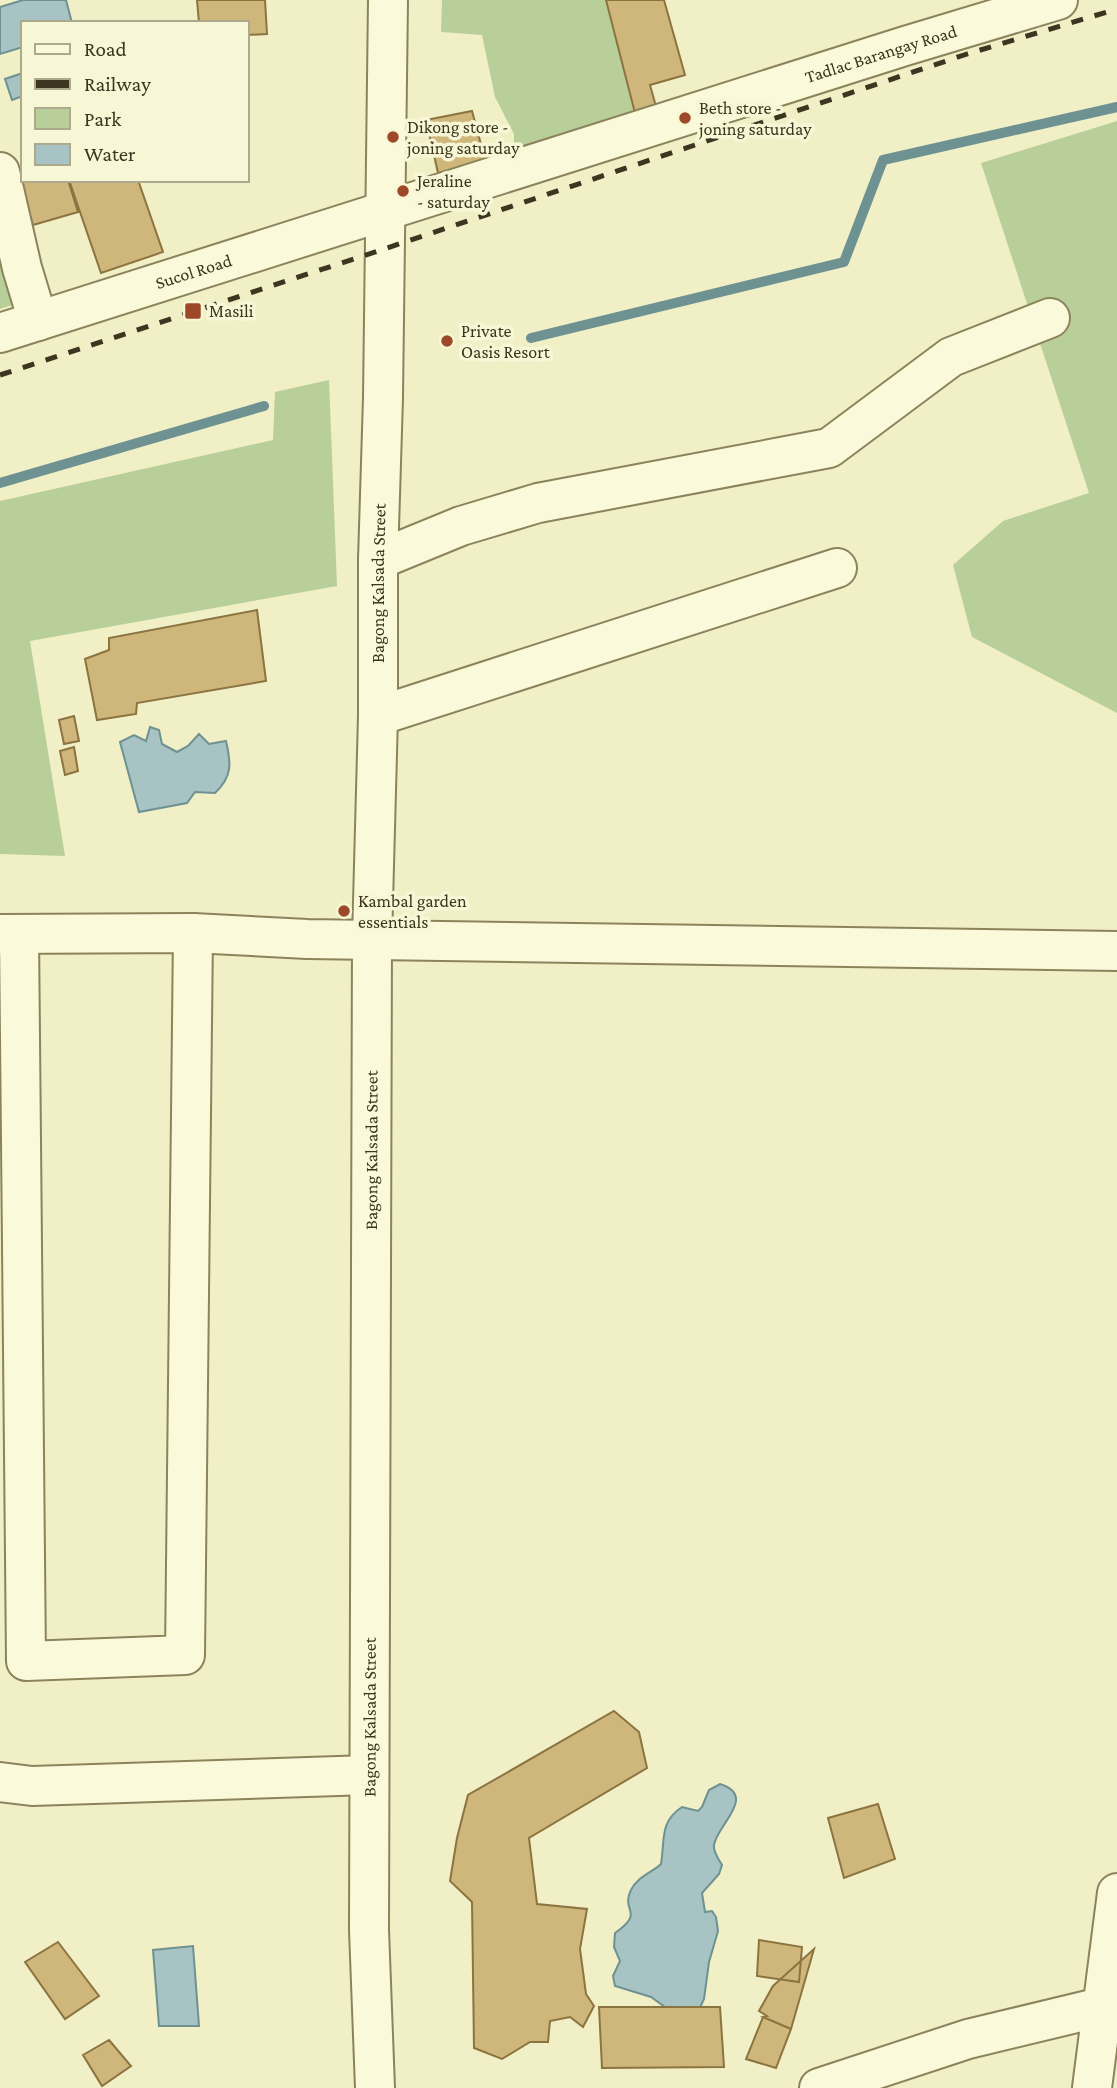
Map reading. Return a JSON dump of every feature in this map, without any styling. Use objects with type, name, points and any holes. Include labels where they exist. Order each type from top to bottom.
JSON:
[{"type":"street","name":"Bagong Kalsada Street","points":[[375,2088],[369,1930],[372,940],[378,716],[378,560],[388,0]]},
{"type":"street","name":"Tadlac Barangay Road","points":[[386,211],[1058,0]]},
{"type":"street","points":[[0,172],[22,268],[38,321]]},
{"type":"street","name":"Sucol Road","points":[[0,333],[386,211]]},
{"type":"street","points":[[378,560],[461,526],[538,503],[829,448],[951,357],[1050,318]]},
{"type":"street","points":[[378,716],[837,568]]},
{"type":"street","points":[[193,933],[185,1655],[26,1661],[10,934],[193,933],[372,940],[1117,951]]},
{"type":"street","points":[[0,1782],[32,1786],[369,1775]]},
{"type":"street","points":[[1092,2088],[1117,1894]]},
{"type":"street","points":[[819,2088],[968,2039],[1101,2007]]},
{"type":"green space","points":[[442,0],[606,0],[636,117],[514,160],[514,134],[495,97],[482,35],[441,32]]},
{"type":"green space","points":[[1117,121],[1117,713],[972,637],[953,565],[1003,521],[1089,493],[981,163]]},
{"type":"green space","points":[[0,236],[18,303],[0,309]]},
{"type":"green space","points":[[329,380],[337,586],[30,641],[65,856],[0,854],[0,501],[273,440],[275,392]]},
{"type":"water","points":[[23,0],[66,0],[71,21],[21,21],[21,48],[0,54],[0,7]]},
{"type":"water","points":[[21,74],[21,97],[12,100],[5,79]]},
{"type":"water","points":[[150,727],[159,730],[162,744],[177,752],[188,746],[199,734],[209,744],[226,741],[229,769],[221,787],[215,793],[195,792],[187,803],[139,812],[120,742],[134,735],[146,741]]},
{"type":"water","points":[[720,1784],[731,1789],[736,1796],[736,1803],[714,1845],[722,1865],[719,1874],[702,1893],[705,1912],[712,1911],[716,1917],[718,1931],[709,1962],[704,1999],[699,2010],[669,2010],[651,1997],[615,1986],[613,1976],[620,1961],[614,1947],[615,1933],[631,1916],[628,1897],[633,1886],[661,1864],[664,1832],[670,1819],[682,1807],[698,1811],[709,1790]]},
{"type":"water","points":[[193,1946],[199,2026],[159,2026],[153,1950]]},
{"type":"building","points":[[197,0],[265,0],[267,34],[248,35],[248,21],[199,21]]},
{"type":"building","points":[[606,0],[664,0],[685,75],[650,85],[657,110],[636,117]]},
{"type":"building","points":[[472,111],[486,163],[438,173],[426,120]]},
{"type":"building","points":[[21,176],[21,182],[69,182],[78,212],[33,225],[18,177]]},
{"type":"building","points":[[70,182],[139,182],[163,252],[101,273]]},
{"type":"building","points":[[257,610],[266,681],[137,703],[136,714],[97,720],[85,659],[109,650],[109,638]]},
{"type":"building","points":[[74,716],[79,741],[64,744],[59,720]]},
{"type":"building","points":[[74,747],[78,771],[65,775],[60,751]]},
{"type":"building","points":[[614,1711],[639,1732],[647,1768],[529,1838],[537,1904],[587,1909],[580,1949],[586,1994],[594,2006],[583,2027],[570,2017],[550,2021],[548,2042],[530,2042],[502,2059],[474,2048],[472,1902],[450,1881],[468,1795]]},
{"type":"building","points":[[878,1804],[895,1859],[844,1878],[828,1818]]},
{"type":"building","points":[[759,1940],[802,1947],[799,1982],[757,1976]]},
{"type":"building","points":[[58,1942],[99,1996],[65,2019],[25,1962]]},
{"type":"building","points":[[814,1949],[791,2029],[763,2017],[767,2016],[759,2011],[773,1986]]},
{"type":"building","points":[[599,2007],[720,2007],[724,2067],[602,2068]]},
{"type":"building","points":[[763,2017],[791,2029],[776,2068],[746,2059]]},
{"type":"building","points":[[109,2040],[131,2066],[102,2086],[83,2055]]},
{"type":"waterway","points":[[531,338],[844,262],[883,160],[1117,107]]},
{"type":"waterway","points":[[0,483],[264,406]]},
{"type":"railway","points":[[0,375],[967,54],[1117,9]]},
{"type":"place","name":"Beth store - joning saturday","points":[[685,118]]},
{"type":"place","name":"Dikong store - joning saturday","points":[[393,137]]},
{"type":"place","name":"Jeraline - saturday","points":[[403,191]]},
{"type":"place","name":"Masili","points":[[193,311]]},
{"type":"place","name":"Private Oasis Resort","points":[[447,341]]},
{"type":"place","name":"Kambal garden essentials","points":[[344,911]]}]
